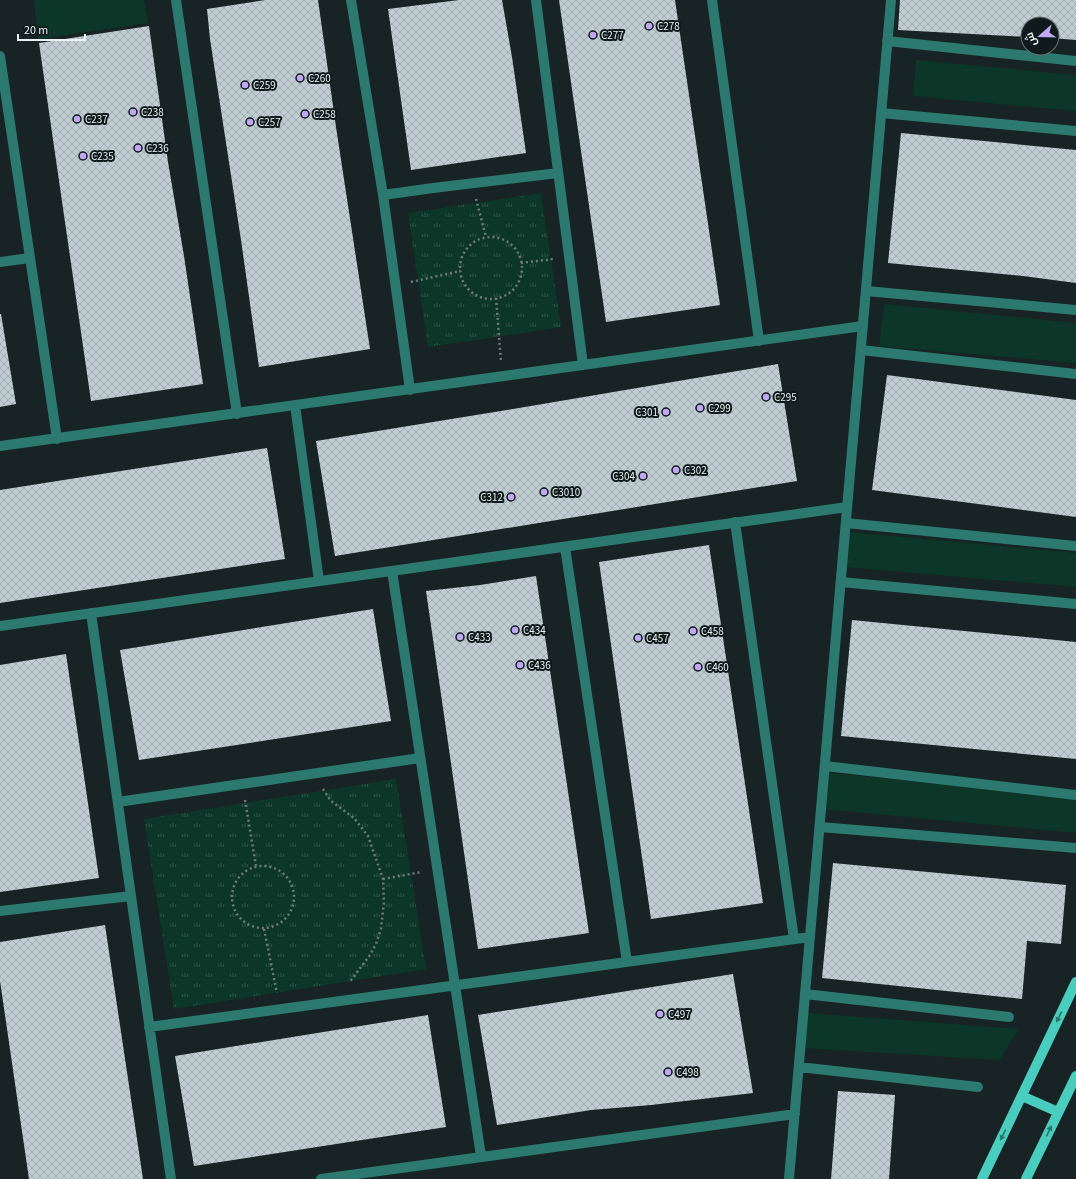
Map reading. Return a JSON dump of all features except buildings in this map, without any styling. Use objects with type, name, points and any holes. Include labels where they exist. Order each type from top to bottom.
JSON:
[{"type":"main road","points":[[982,1179],[1076,982]]},
{"type":"main road","points":[[1026,1179],[1076,1076]]},
{"type":"main road","points":[[1022,1096],[1058,1112]]},
{"type":"street","points":[[176,0],[238,414]]},
{"type":"street","points":[[351,0],[383,196],[410,390]]},
{"type":"street","points":[[536,0],[584,365]]},
{"type":"street","points":[[712,0],[759,341]]},
{"type":"street","points":[[789,1179],[891,0]]},
{"type":"street","points":[[887,41],[1076,61]]},
{"type":"street","points":[[0,56],[57,439]]},
{"type":"street","points":[[881,113],[1076,131]]},
{"type":"street","points":[[383,196],[472,183],[558,173]]},
{"type":"street","points":[[0,262],[30,258]]},
{"type":"street","points":[[866,291],[1076,310]]},
{"type":"street","points":[[0,446],[863,326]]},
{"type":"street","points":[[861,350],[1076,374]]},
{"type":"street","points":[[295,406],[319,581]]},
{"type":"street","points":[[0,626],[847,507]]},
{"type":"street","points":[[735,522],[794,939]]},
{"type":"street","points":[[846,523],[1076,546]]},
{"type":"street","points":[[565,547],[627,962]]},
{"type":"street","points":[[392,571],[481,1156]]},
{"type":"street","points":[[840,582],[1076,604]]},
{"type":"street","points":[[91,613],[170,1179]]},
{"type":"street","points":[[118,802],[420,758]]},
{"type":"street","points":[[825,766],[1076,795]]},
{"type":"street","points":[[820,827],[1076,848]]},
{"type":"street","points":[[0,911],[131,896]]},
{"type":"street","points":[[149,1027],[810,937]]},
{"type":"street","points":[[805,994],[1009,1017]]},
{"type":"street","points":[[799,1067],[978,1087]]},
{"type":"street","points":[[321,1179],[795,1114]]},
{"type":"path","points":[[472,183],[486,237]]},
{"type":"path","points":[[486,237],[496,237],[505,240],[513,246],[519,255],[521,263],[521,275],[517,284],[510,292],[501,297],[490,299],[480,297],[471,291],[464,283],[460,271],[460,264],[463,254],[469,246],[477,240],[486,237]]},
{"type":"path","points":[[521,263],[569,257]]},
{"type":"path","points":[[395,285],[460,271]]},
{"type":"path","points":[[496,298],[502,377]]},
{"type":"path","points":[[311,774],[331,801],[354,818],[368,836],[383,879],[384,902],[376,944],[370,955],[333,1002]]},
{"type":"path","points":[[242,784],[256,866]]},
{"type":"path","points":[[256,866],[275,868],[284,873],[290,881],[294,892],[294,902],[290,912],[284,921],[275,926],[264,928],[254,927],[244,922],[237,915],[232,905],[234,885],[239,876],[246,870],[256,866]]},
{"type":"path","points":[[383,879],[437,870]]},
{"type":"path","points":[[264,928],[280,1010]]},
{"type":"green space","points":[[34,0],[144,0],[148,23],[38,39]]},
{"type":"green space","points":[[916,60],[1076,75],[1076,111],[913,96]]},
{"type":"green space","points":[[541,193],[561,327],[428,347],[408,213]]},
{"type":"green space","points":[[884,304],[1076,323],[1076,363],[879,346]]},
{"type":"green space","points":[[850,532],[1076,553],[1076,587],[846,567]]},
{"type":"green space","points":[[827,773],[1076,795],[1076,833],[823,809]]},
{"type":"green space","points":[[396,779],[426,969],[174,1009],[144,819]]},
{"type":"green space","points":[[807,1013],[1018,1029],[1000,1060],[804,1048]]},
{"type":"place","name":"C278","points":[[649,26]]},
{"type":"place","name":"C277","points":[[593,35]]},
{"type":"place","name":"C260","points":[[300,78]]},
{"type":"place","name":"C259","points":[[245,85]]},
{"type":"place","name":"C238","points":[[133,112]]},
{"type":"place","name":"C258","points":[[305,114]]},
{"type":"place","name":"C237","points":[[77,119]]},
{"type":"place","name":"C257","points":[[250,122]]},
{"type":"place","name":"C236","points":[[138,148]]},
{"type":"place","name":"C235","points":[[83,156]]},
{"type":"place","name":"C295","points":[[766,397]]},
{"type":"place","name":"C299","points":[[700,408]]},
{"type":"place","name":"C301","points":[[666,412]]},
{"type":"place","name":"C302","points":[[676,470]]},
{"type":"place","name":"C304","points":[[643,476]]},
{"type":"place","name":"C3010","points":[[544,492]]},
{"type":"place","name":"C312","points":[[511,497]]},
{"type":"place","name":"C434","points":[[515,630]]},
{"type":"place","name":"C458","points":[[693,631]]},
{"type":"place","name":"C433","points":[[460,637]]},
{"type":"place","name":"C457","points":[[638,638]]},
{"type":"place","name":"C436","points":[[520,665]]},
{"type":"place","name":"C460","points":[[698,667]]},
{"type":"place","name":"C497","points":[[660,1014]]},
{"type":"place","name":"C498","points":[[668,1072]]}]
